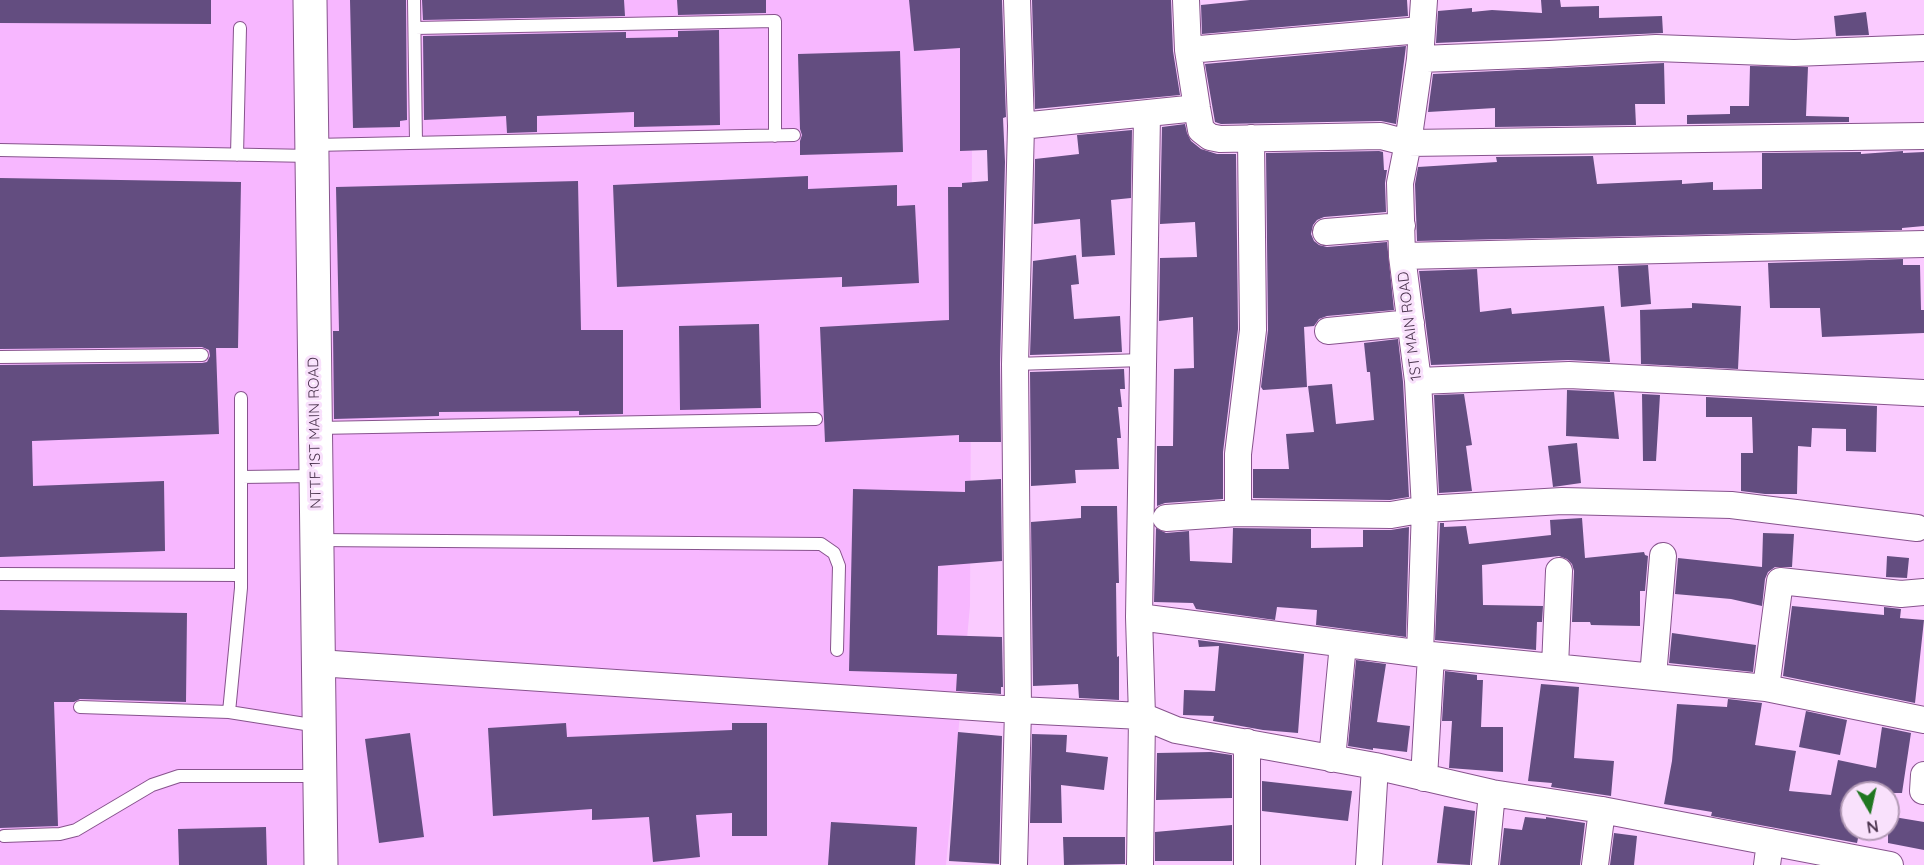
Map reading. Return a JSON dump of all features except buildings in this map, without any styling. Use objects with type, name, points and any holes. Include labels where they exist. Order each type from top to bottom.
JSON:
[{"type":"street","name":"NTTF 1ST MAIN ROAD","points":[[310,0],[321,865]]},
{"type":"street","points":[[1014,865],[1018,710],[1015,364],[1021,126],[1017,0]]},
{"type":"street","points":[[1186,0],[1188,50],[1202,130],[1210,137],[1220,139],[1381,136],[1408,143],[1924,136]]},
{"type":"street","name":"1ST MAIN ROAD","points":[[1424,0],[1420,30],[1420,59],[1400,183],[1402,256],[1418,381],[1425,509],[1425,778]]},
{"type":"street","points":[[1188,50],[1420,30]]},
{"type":"street","points":[[1420,59],[1656,48],[1794,53],[1924,48]]},
{"type":"street","points":[[1021,126],[1197,108]]},
{"type":"street","points":[[1140,865],[1142,716],[1139,617],[1147,114]]},
{"type":"street","points":[[1238,513],[1238,453],[1242,414],[1249,381],[1253,330],[1251,138]]},
{"type":"street","points":[[1326,232],[1402,226]]},
{"type":"street","points":[[1402,256],[1924,244]]},
{"type":"street","points":[[1328,331],[1411,323]]},
{"type":"street","points":[[1418,381],[1569,375],[1924,393]]},
{"type":"street","points":[[1166,518],[1238,513],[1391,515],[1425,509],[1562,501],[1731,505],[1917,528]]},
{"type":"street","points":[[1653,677],[1663,556]]},
{"type":"street","points":[[1555,667],[1559,571]]},
{"type":"street","points":[[1766,688],[1780,581],[1901,594],[1924,592]]},
{"type":"street","points":[[1139,617],[1426,654],[1766,688],[1924,720]]},
{"type":"street","points":[[1332,759],[1343,644]]},
{"type":"street","points":[[318,663],[1018,710],[1142,716],[1176,730],[1375,766],[1492,793],[1602,810],[1768,854],[1890,865]]},
{"type":"street","points":[[1247,742],[1247,865]]},
{"type":"street","points":[[1369,865],[1375,766]]},
{"type":"street","points":[[1485,865],[1492,793]]},
{"type":"street","points":[[1595,865],[1602,810]]},
{"type":"lane","points":[[414,0],[416,142]]},
{"type":"lane","points":[[415,28],[775,21],[775,136]]},
{"type":"lane","points":[[237,155],[240,28]]},
{"type":"lane","points":[[0,150],[237,155],[416,142],[794,135]]},
{"type":"lane","points":[[0,357],[202,355]]},
{"type":"lane","points":[[1015,364],[1143,360]]},
{"type":"lane","points":[[229,712],[241,575],[241,398]]},
{"type":"lane","points":[[315,428],[816,418]]},
{"type":"lane","points":[[241,477],[316,476]]},
{"type":"lane","points":[[316,540],[821,544],[834,553],[839,566],[837,650]]},
{"type":"lane","points":[[0,574],[241,575]]},
{"type":"lane","points":[[80,707],[229,712],[319,726]]},
{"type":"lane","points":[[4,836],[60,834],[76,830],[152,785],[179,776],[320,776]]},
{"type":"shaded area","points":[[0,0],[975,0],[972,143],[970,606],[946,865],[0,865]]}]
